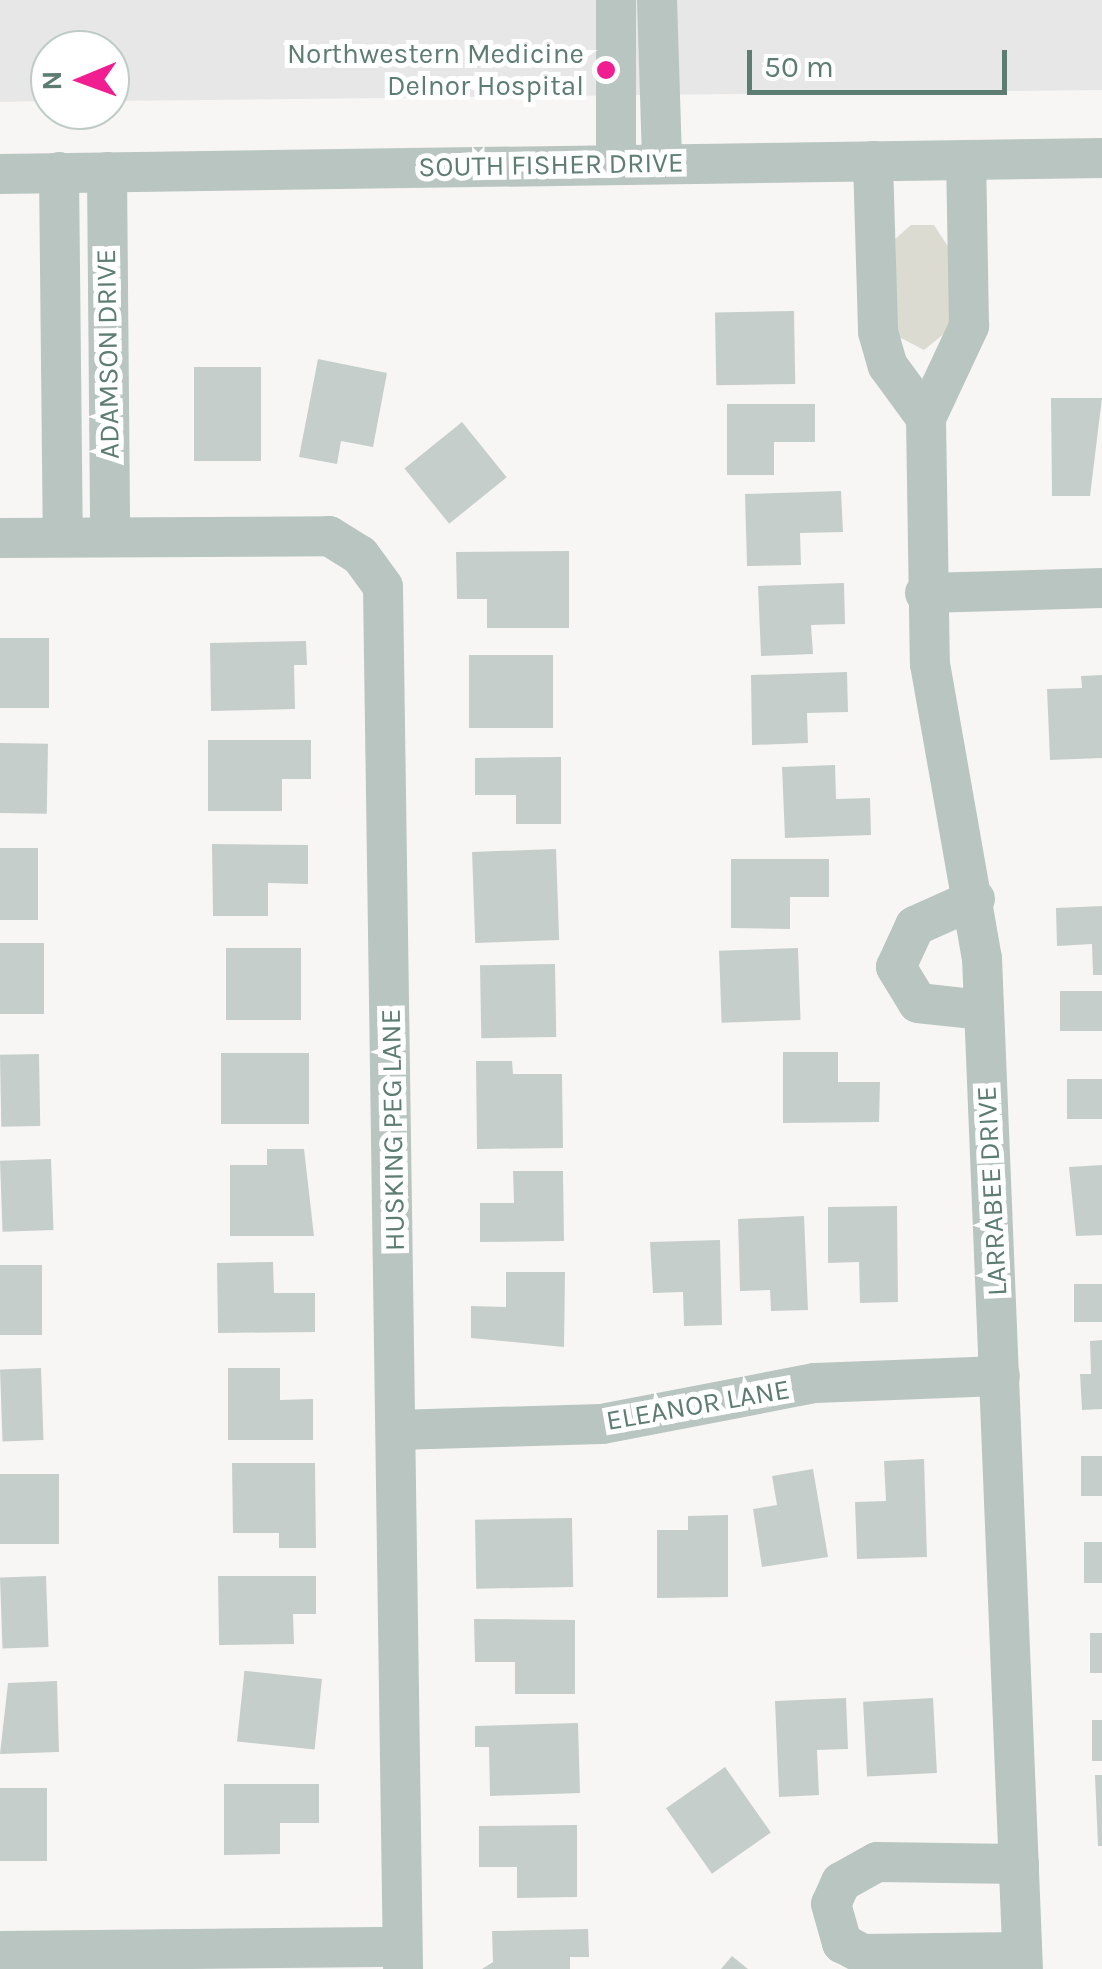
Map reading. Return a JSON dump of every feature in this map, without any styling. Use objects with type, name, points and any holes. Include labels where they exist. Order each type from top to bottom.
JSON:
[{"type":"street","points":[[616,0],[616,164]]},
{"type":"street","points":[[658,0],[662,163]]},
{"type":"street","name":"SOUTH FISHER DRIVE","points":[[0,174],[1102,158]]},
{"type":"street","name":"LARRABEE DRIVE","points":[[966,160],[969,326],[926,418],[925,593],[975,899],[984,1010],[1022,1960]]},
{"type":"street","points":[[872,161],[878,332],[888,366],[926,418]]},
{"type":"street","name":"ADAMSON DRIVE","points":[[59,172],[63,536]]},
{"type":"street","name":"ADAMSON DRIVE","points":[[107,172],[110,536]]},
{"type":"street","name":"HUSKING PEG LANE","points":[[0,538],[329,536],[360,554],[382,587],[402,1958]]},
{"type":"street","points":[[925,593],[1102,588]]},
{"type":"street","points":[[975,899],[915,926],[896,967],[918,1003],[984,1010]]},
{"type":"street","name":"ELEANOR LANE","points":[[396,1430],[602,1424],[816,1384],[1000,1376]]},
{"type":"street","points":[[1019,1864],[877,1862],[841,1882],[831,1904],[842,1943],[863,1954],[1022,1960]]},
{"type":"street","points":[[0,1951],[402,1958]]},
{"type":"shaded area","name":"Northwestern Medicine Delnor Hospital","points":[[0,0],[1102,0],[1102,90],[130,101],[130,30],[30,30],[30,101],[0,102]]},
{"type":"shaded area","points":[[911,225],[934,225],[949,248],[950,329],[924,350],[897,336],[895,239]]},
{"type":"building","points":[[794,311],[795,384],[716,385],[715,312]]},
{"type":"building","points":[[318,359],[387,373],[373,447],[341,441],[337,464],[299,457]]},
{"type":"building","points":[[194,367],[261,367],[261,461],[194,461]]},
{"type":"building","points":[[1051,398],[1102,398],[1090,496],[1052,496]]},
{"type":"building","points":[[727,404],[815,404],[815,442],[774,442],[774,475],[727,475]]},
{"type":"building","points":[[462,422],[507,477],[449,524],[404,469]]},
{"type":"building","points":[[841,491],[843,532],[800,533],[801,565],[747,566],[745,494]]},
{"type":"building","points":[[569,551],[569,628],[487,628],[487,599],[457,599],[456,552]]},
{"type":"building","points":[[844,583],[845,624],[811,625],[813,654],[761,656],[758,586]]},
{"type":"building","points":[[0,638],[49,638],[49,708],[0,708]]},
{"type":"building","points":[[306,641],[307,665],[294,665],[295,709],[211,711],[210,643]]},
{"type":"building","points":[[469,655],[553,655],[553,728],[469,728]]},
{"type":"building","points":[[847,672],[848,712],[807,713],[808,743],[752,745],[751,675]]},
{"type":"building","points":[[1102,675],[1102,758],[1050,760],[1047,689],[1082,688],[1081,676]]},
{"type":"building","points":[[208,740],[311,740],[311,779],[282,779],[282,811],[208,811]]},
{"type":"building","points":[[0,743],[48,744],[47,814],[0,813]]},
{"type":"building","points":[[561,757],[561,824],[516,824],[516,795],[475,795],[475,758]]},
{"type":"building","points":[[835,765],[836,799],[870,798],[871,835],[785,838],[782,767]]},
{"type":"building","points":[[212,844],[308,845],[308,884],[268,883],[268,916],[213,916]]},
{"type":"building","points":[[0,848],[38,848],[38,920],[0,920]]},
{"type":"building","points":[[556,849],[559,940],[475,943],[472,852]]},
{"type":"building","points":[[731,859],[829,859],[829,897],[790,897],[790,929],[731,928]]},
{"type":"building","points":[[1102,906],[1102,975],[1093,975],[1092,944],[1057,946],[1056,908]]},
{"type":"building","points":[[0,943],[44,943],[44,1014],[0,1014]]},
{"type":"building","points":[[226,948],[301,948],[301,1020],[226,1020]]},
{"type":"building","points":[[798,948],[801,1020],[722,1023],[719,951]]},
{"type":"building","points":[[555,964],[556,1037],[481,1038],[480,965]]},
{"type":"building","points":[[1060,991],[1102,991],[1102,1031],[1060,1031]]},
{"type":"building","points":[[783,1052],[838,1052],[838,1082],[880,1082],[879,1122],[783,1123]]},
{"type":"building","points":[[221,1053],[309,1053],[309,1124],[221,1124]]},
{"type":"building","points":[[39,1054],[40,1126],[1,1127],[0,1055]]},
{"type":"building","points":[[476,1061],[512,1061],[513,1074],[562,1074],[563,1148],[477,1149]]},
{"type":"building","points":[[1067,1079],[1102,1079],[1102,1119],[1067,1119]]},
{"type":"building","points":[[267,1149],[304,1149],[314,1236],[230,1236],[230,1165],[267,1165]]},
{"type":"building","points":[[51,1159],[53,1230],[3,1232],[0,1161]]},
{"type":"building","points":[[1102,1165],[1102,1235],[1076,1236],[1069,1167]]},
{"type":"building","points":[[513,1171],[563,1171],[564,1241],[480,1242],[480,1203],[514,1203]]},
{"type":"building","points":[[897,1206],[898,1302],[860,1303],[859,1262],[828,1263],[828,1207]]},
{"type":"building","points":[[804,1216],[808,1310],[771,1311],[770,1290],[740,1291],[738,1219]]},
{"type":"building","points":[[720,1240],[722,1325],[684,1326],[683,1292],[653,1293],[650,1242]]},
{"type":"building","points":[[273,1262],[274,1293],[315,1293],[315,1332],[218,1333],[217,1263]]},
{"type":"building","points":[[0,1265],[42,1265],[42,1335],[0,1335]]},
{"type":"building","points":[[506,1272],[565,1272],[564,1347],[471,1338],[471,1306],[506,1307]]},
{"type":"building","points":[[1074,1284],[1102,1284],[1102,1322],[1074,1322]]},
{"type":"building","points":[[1102,1340],[1102,1409],[1082,1410],[1080,1374],[1091,1374],[1090,1341]]},
{"type":"building","points":[[41,1368],[44,1440],[3,1441],[0,1369]]},
{"type":"building","points":[[228,1368],[280,1368],[280,1400],[313,1399],[313,1440],[228,1440]]},
{"type":"building","points":[[1081,1456],[1102,1456],[1102,1496],[1081,1496]]},
{"type":"building","points":[[924,1459],[927,1557],[857,1559],[855,1502],[886,1501],[884,1461]]},
{"type":"building","points":[[232,1463],[315,1463],[316,1548],[279,1548],[279,1533],[233,1533]]},
{"type":"building","points":[[813,1469],[828,1557],[762,1567],[753,1509],[777,1505],[772,1476]]},
{"type":"building","points":[[0,1474],[59,1474],[59,1544],[0,1544]]},
{"type":"building","points":[[728,1515],[728,1597],[657,1598],[657,1530],[688,1530],[688,1516]]},
{"type":"building","points":[[572,1518],[573,1587],[476,1589],[475,1520]]},
{"type":"building","points":[[1084,1542],[1102,1542],[1102,1583],[1084,1583]]},
{"type":"building","points":[[46,1576],[48,1647],[3,1649],[0,1578]]},
{"type":"building","points":[[218,1576],[316,1576],[316,1614],[293,1614],[294,1644],[219,1645]]},
{"type":"building","points":[[474,1619],[575,1620],[575,1694],[515,1694],[515,1662],[475,1662]]},
{"type":"building","points":[[1090,1633],[1102,1633],[1102,1673],[1090,1673]]},
{"type":"building","points":[[244,1671],[322,1679],[315,1750],[237,1741]]},
{"type":"building","points":[[57,1681],[59,1752],[0,1754],[8,1683]]},
{"type":"building","points":[[846,1698],[848,1749],[817,1750],[819,1795],[779,1797],[775,1701]]},
{"type":"building","points":[[933,1698],[937,1773],[867,1777],[863,1702]]},
{"type":"building","points":[[1092,1720],[1102,1720],[1102,1761],[1092,1761]]},
{"type":"building","points":[[578,1723],[580,1793],[490,1796],[489,1747],[475,1747],[475,1726]]},
{"type":"building","points":[[725,1767],[771,1833],[712,1874],[666,1808]]},
{"type":"building","points":[[1095,1775],[1102,1775],[1102,1846],[1098,1846]]},
{"type":"building","points":[[224,1784],[319,1784],[319,1823],[280,1823],[280,1854],[224,1855]]},
{"type":"building","points":[[0,1788],[47,1788],[47,1861],[0,1861]]},
{"type":"building","points":[[577,1825],[577,1897],[517,1898],[517,1867],[479,1867],[479,1826]]},
{"type":"building","points":[[588,1929],[589,1957],[570,1957],[570,1969],[482,1969],[493,1962],[492,1931]]},
{"type":"building","points":[[732,1956],[748,1969],[721,1969]]},
{"type":"place","name":"Northwestern Medicine Delnor Hospital","points":[[606,70]]}]
